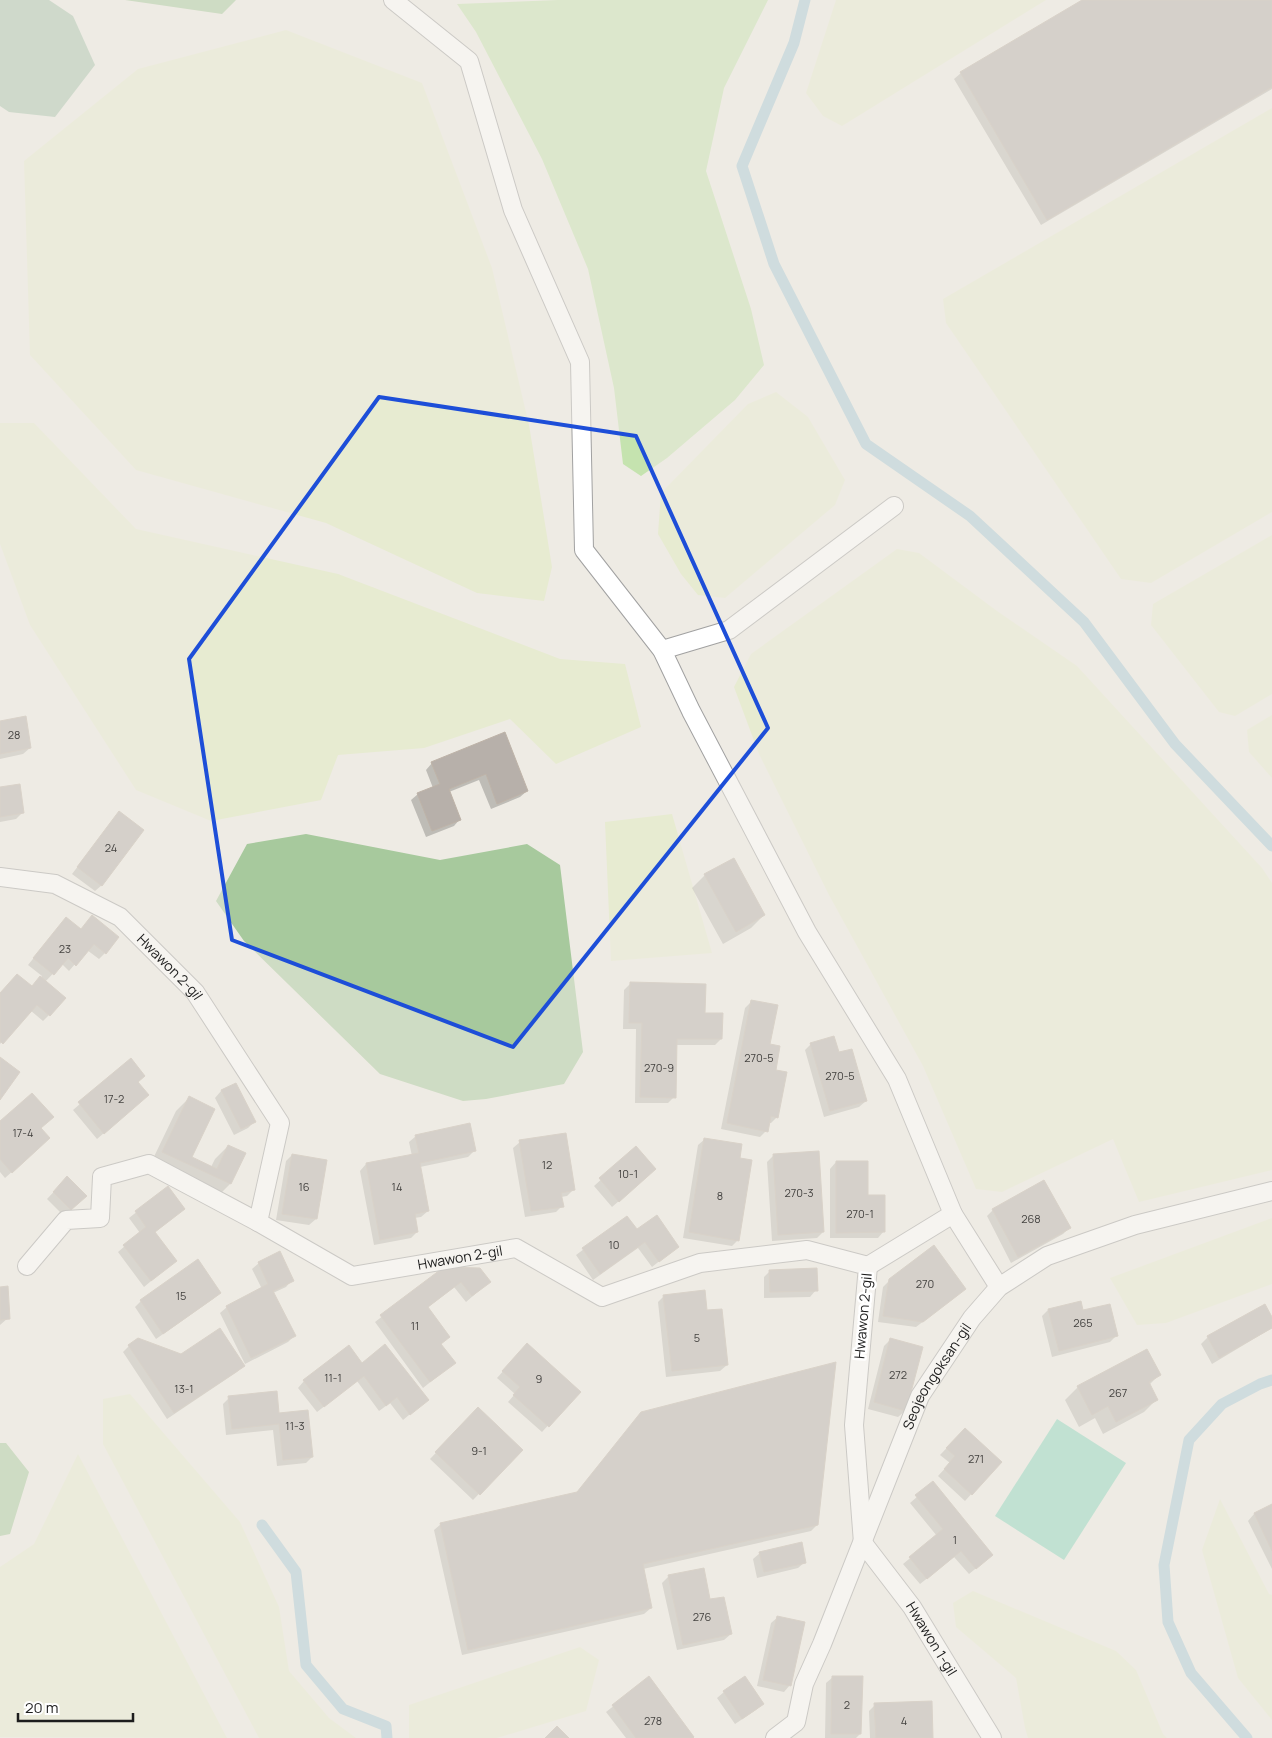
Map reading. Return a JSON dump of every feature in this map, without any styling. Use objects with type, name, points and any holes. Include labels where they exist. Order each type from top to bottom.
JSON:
[{"type":"lane","points":[[393,0],[469,61],[513,210],[580,362],[584,550],[662,650],[691,711],[807,932],[897,1079],[953,1214],[999,1288]]},
{"type":"lane","points":[[662,650],[729,630],[894,506]]},
{"type":"lane","name":"Hwawon 2-gil","points":[[0,878],[55,884],[120,917],[195,992],[280,1123],[258,1222],[352,1276],[516,1248],[602,1297],[700,1263],[807,1250],[868,1266],[854,1425],[862,1543]]},
{"type":"lane","points":[[27,1266],[66,1220],[100,1218],[102,1177],[149,1164],[258,1222]]},
{"type":"lane","name":"Seojeongoksan-gil","points":[[775,1738],[796,1722],[804,1684],[920,1396],[972,1318],[999,1288],[1047,1256],[1126,1228],[1272,1191]]},
{"type":"lane","points":[[868,1266],[953,1214]]},
{"type":"lane","name":"Hwawon 1-gil","points":[[862,1543],[912,1607],[992,1738]]},
{"type":"highlighted area","points":[[379,397],[636,436],[768,728],[513,1047],[232,940],[189,659]]},
{"type":"green space","points":[[0,0],[49,0],[73,16],[95,65],[55,117],[9,112],[0,106]]},
{"type":"green space","points":[[125,0],[236,0],[222,14]]},
{"type":"green space","points":[[558,0],[768,0],[724,88],[706,171],[751,309],[764,365],[735,400],[667,458],[641,476],[623,464],[614,388],[588,269],[542,159],[476,32],[457,4]]},
{"type":"green space","points":[[836,0],[1046,0],[842,126],[823,116],[806,93]]},
{"type":"green space","points":[[286,30],[422,83],[492,268],[529,425],[552,567],[544,601],[477,593],[326,523],[136,470],[30,355],[24,161],[138,69]]},
{"type":"green space","points":[[1272,108],[1272,512],[1151,583],[1121,579],[946,323],[943,299]]},
{"type":"green space","points":[[776,392],[808,417],[845,480],[835,505],[725,598],[698,595],[681,574],[658,534],[661,493],[748,404]]},
{"type":"green space","points":[[0,423],[34,423],[136,529],[338,574],[560,659],[625,664],[641,727],[556,764],[510,719],[424,748],[338,755],[321,800],[211,821],[136,790],[30,625],[0,544]]},
{"type":"green space","points":[[1272,535],[1272,694],[1235,716],[1219,712],[1151,625],[1153,604]]},
{"type":"green space","points":[[897,549],[919,553],[997,611],[1077,666],[1262,868],[1272,883],[1272,1170],[1139,1202],[1113,1139],[1002,1192],[976,1189],[923,1066],[829,895],[759,754],[734,687],[751,654]]},
{"type":"green space","points":[[1272,715],[1272,778],[1249,752],[1247,730]]},
{"type":"green space","points":[[672,814],[712,953],[611,961],[605,822]]},
{"type":"green space","points":[[306,834],[440,860],[527,844],[560,865],[583,1052],[564,1084],[486,1099],[463,1101],[380,1074],[244,941],[216,901],[247,844]]},
{"type":"green space","points":[[1272,1218],[1272,1284],[1166,1323],[1137,1325],[1110,1278]]},
{"type":"green space","points":[[130,1394],[240,1522],[279,1607],[289,1671],[329,1718],[356,1738],[259,1738],[103,1444],[103,1399]]},
{"type":"green space","points":[[1057,1419],[1126,1463],[1064,1560],[995,1516]]},
{"type":"green space","points":[[0,1443],[6,1443],[29,1472],[10,1534],[0,1536]]},
{"type":"green space","points":[[78,1454],[227,1738],[0,1737],[0,1567],[34,1544]]},
{"type":"green space","points":[[1220,1499],[1269,1594],[1272,1595],[1272,1720],[1238,1678],[1202,1550]]},
{"type":"green space","points":[[973,1591],[1116,1651],[1136,1670],[1163,1734],[1167,1738],[1028,1738],[1016,1678],[956,1627],[953,1603]]},
{"type":"green space","points":[[580,1647],[599,1660],[586,1711],[497,1738],[409,1738],[409,1705]]},
{"type":"building","points":[[1082,0],[1272,0],[1272,87],[1047,220],[960,72]]},
{"type":"building","points":[[26,716],[31,748],[0,754],[0,721]]},
{"type":"building","points":[[505,732],[528,791],[497,804],[486,774],[449,789],[461,820],[432,831],[417,793],[440,784],[431,762]]},
{"type":"building","points":[[20,784],[24,813],[0,817],[0,787]]},
{"type":"building","points":[[119,811],[144,830],[102,886],[77,867]]},
{"type":"building","points":[[734,858],[765,915],[736,932],[704,874]]},
{"type":"building","points":[[92,915],[119,937],[106,954],[94,944],[76,966],[68,958],[54,975],[33,958],[66,917],[81,929]]},
{"type":"building","points":[[17,974],[32,986],[40,976],[66,998],[50,1016],[37,1005],[3,1044],[0,1041],[0,993]]},
{"type":"building","points":[[630,982],[706,984],[705,1013],[723,1013],[722,1039],[677,1039],[676,1098],[640,1097],[642,1023],[629,1023]]},
{"type":"building","points":[[751,1000],[778,1005],[770,1044],[780,1046],[776,1070],[787,1072],[778,1118],[771,1116],[768,1132],[727,1123]]},
{"type":"building","points":[[834,1036],[839,1052],[852,1049],[867,1101],[830,1111],[810,1043]]},
{"type":"building","points":[[0,1057],[20,1072],[0,1100]]},
{"type":"building","points":[[131,1058],[145,1076],[138,1082],[149,1095],[104,1134],[78,1102]]},
{"type":"building","points":[[236,1083],[256,1122],[241,1129],[221,1090]]},
{"type":"building","points":[[32,1093],[54,1117],[41,1128],[50,1138],[12,1173],[0,1159],[0,1121]]},
{"type":"building","points":[[189,1096],[215,1109],[192,1157],[217,1169],[228,1145],[246,1153],[231,1184],[162,1152]]},
{"type":"building","points":[[470,1123],[476,1151],[420,1163],[429,1211],[415,1214],[418,1232],[380,1240],[366,1163],[419,1153],[415,1135]]},
{"type":"building","points":[[566,1133],[575,1190],[561,1193],[564,1207],[531,1211],[519,1140]]},
{"type":"building","points":[[704,1138],[742,1144],[740,1158],[752,1160],[739,1241],[689,1232]]},
{"type":"building","points":[[636,1146],[656,1169],[619,1202],[599,1178]]},
{"type":"building","points":[[819,1151],[824,1232],[778,1235],[773,1154]]},
{"type":"building","points":[[292,1154],[327,1160],[317,1219],[282,1214]]},
{"type":"building","points":[[836,1161],[868,1161],[868,1195],[885,1195],[885,1232],[836,1233]]},
{"type":"building","points":[[67,1176],[87,1196],[71,1210],[53,1192]]},
{"type":"building","points":[[1044,1180],[1071,1228],[1018,1257],[992,1209]]},
{"type":"building","points":[[168,1186],[185,1209],[155,1232],[177,1261],[151,1281],[123,1245],[146,1227],[135,1211]]},
{"type":"building","points":[[657,1215],[679,1247],[659,1262],[645,1242],[600,1274],[582,1248],[627,1216],[637,1229]]},
{"type":"building","points":[[934,1245],[966,1289],[923,1322],[883,1316],[889,1279]]},
{"type":"building","points":[[280,1251],[294,1281],[273,1291],[296,1336],[251,1358],[226,1306],[268,1284],[258,1262]]},
{"type":"building","points":[[198,1259],[221,1293],[163,1334],[140,1300]]},
{"type":"building","points":[[444,1267],[480,1268],[491,1282],[472,1296],[461,1282],[428,1307],[450,1337],[441,1344],[456,1363],[430,1382],[380,1315]]},
{"type":"building","points":[[817,1268],[818,1291],[770,1292],[769,1270]]},
{"type":"building","points":[[8,1286],[10,1319],[0,1320],[0,1287]]},
{"type":"building","points":[[705,1290],[707,1310],[722,1309],[728,1365],[672,1371],[663,1295]]},
{"type":"building","points":[[1081,1301],[1083,1310],[1110,1304],[1118,1336],[1059,1351],[1048,1309]]},
{"type":"building","points":[[1265,1304],[1272,1317],[1272,1328],[1219,1358],[1207,1336]]},
{"type":"building","points":[[220,1328],[245,1366],[174,1413],[128,1345],[138,1338],[181,1354]]},
{"type":"building","points":[[890,1338],[923,1347],[906,1411],[874,1402]]},
{"type":"building","points":[[527,1343],[581,1392],[549,1427],[513,1395],[520,1387],[502,1371]]},
{"type":"building","points":[[385,1344],[429,1400],[410,1415],[397,1397],[386,1406],[364,1376],[324,1407],[303,1380],[349,1345],[362,1363]]},
{"type":"building","points":[[1147,1349],[1161,1375],[1149,1382],[1158,1400],[1116,1422],[1108,1406],[1092,1415],[1077,1386]]},
{"type":"building","points":[[836,1362],[818,1525],[643,1564],[652,1608],[468,1650],[440,1523],[577,1492],[641,1412]]},
{"type":"building","points":[[277,1391],[279,1413],[308,1410],[313,1457],[283,1460],[279,1424],[232,1429],[228,1396]]},
{"type":"building","points":[[478,1407],[523,1450],[480,1495],[435,1452]]},
{"type":"building","points":[[965,1428],[1002,1462],[972,1495],[944,1469],[955,1456],[946,1448]]},
{"type":"building","points":[[933,1481],[993,1555],[976,1569],[961,1551],[927,1579],[909,1557],[943,1529],[915,1495]]},
{"type":"building","points":[[1272,1504],[1272,1551],[1254,1513]]},
{"type":"building","points":[[802,1542],[806,1563],[764,1572],[759,1552]]},
{"type":"building","points":[[704,1568],[710,1599],[724,1597],[732,1634],[683,1645],[668,1575]]},
{"type":"building","points":[[777,1616],[805,1622],[791,1686],[763,1680]]},
{"type":"building","points":[[649,1676],[693,1738],[636,1738],[612,1705]]},
{"type":"building","points":[[745,1676],[764,1704],[742,1719],[723,1691]]},
{"type":"building","points":[[832,1676],[863,1676],[861,1734],[831,1734]]},
{"type":"building","points":[[932,1701],[933,1738],[876,1738],[874,1703]]},
{"type":"building","points":[[557,1726],[569,1738],[545,1738]]},
{"type":"waterway","points":[[805,0],[794,43],[742,166],[774,264],[866,444],[970,516],[1084,622],[1175,744],[1272,846]]},
{"type":"waterway","points":[[1247,1738],[1191,1673],[1168,1622],[1164,1565],[1189,1440],[1222,1404],[1260,1384],[1272,1380]]},
{"type":"waterway","points":[[262,1525],[296,1572],[306,1665],[343,1709],[386,1726],[387,1738]]}]
